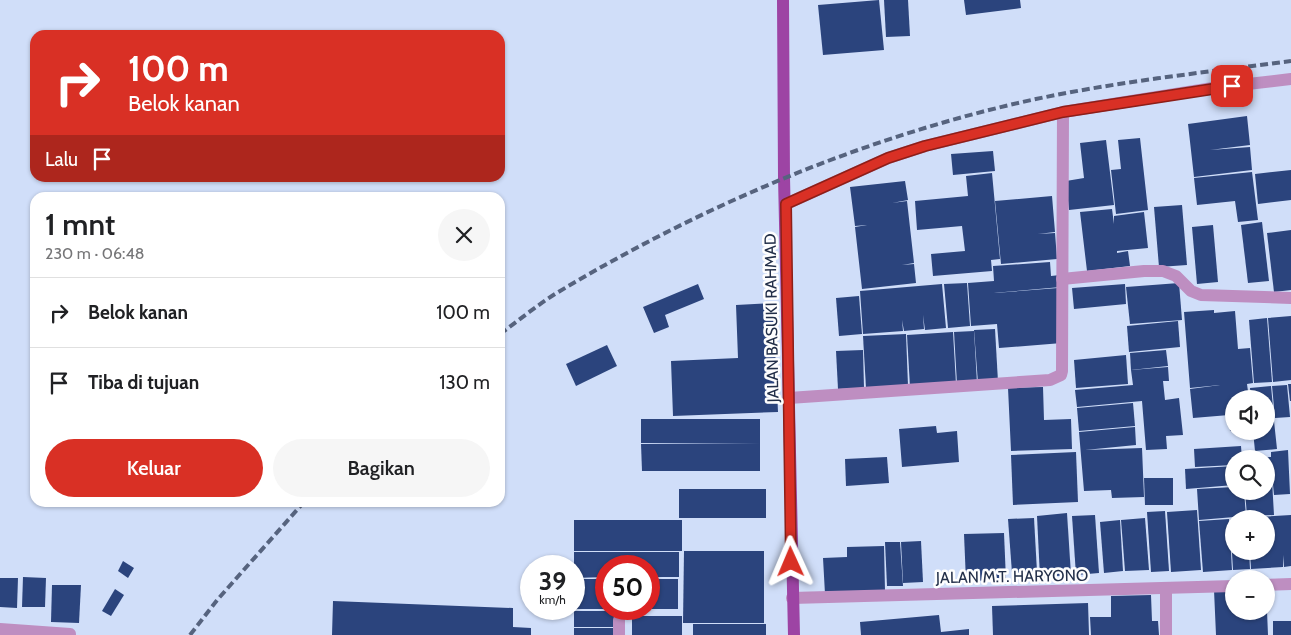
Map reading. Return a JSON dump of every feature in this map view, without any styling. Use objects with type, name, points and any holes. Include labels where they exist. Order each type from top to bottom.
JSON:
[{"type":"main road","name":"JALAN BASUKI RAHMAD","points":[[783,0],[794,635]]},
{"type":"street","points":[[786,204],[888,158],[925,146],[1063,112],[1213,88],[1291,79]]},
{"type":"street","points":[[789,398],[1050,380],[1061,375],[1063,112]]},
{"type":"street","points":[[1062,279],[1144,271],[1163,272],[1176,276],[1191,291],[1201,295],[1291,298]]},
{"type":"street","points":[[1275,585],[1291,584]]},
{"type":"street","name":"JALAN M.T. HARYONO","points":[[792,598],[1225,586]]},
{"type":"street","points":[[1166,589],[1166,635]]},
{"type":"street","points":[[619,620],[619,635]]},
{"type":"street","points":[[0,629],[70,634]]},
{"type":"building","points":[[879,0],[884,50],[823,55],[818,5]]},
{"type":"building","points":[[884,0],[908,0],[910,36],[886,37]]},
{"type":"building","points":[[964,0],[1020,0],[1021,8],[966,15]]},
{"type":"building","points":[[1247,116],[1250,145],[1210,150],[1250,147],[1252,170],[1194,177],[1188,124]]},
{"type":"building","points":[[1140,138],[1148,210],[1116,214],[1111,170],[1121,169],[1118,140]]},
{"type":"building","points":[[1106,140],[1114,205],[1069,210],[1066,181],[1084,178],[1080,143]]},
{"type":"building","points":[[993,151],[995,171],[953,175],[951,154]]},
{"type":"building","points":[[1291,170],[1291,200],[1258,204],[1255,174]]},
{"type":"building","points":[[1252,172],[1258,220],[1238,222],[1235,201],[1197,205],[1194,178]]},
{"type":"building","points":[[992,173],[1000,259],[991,260],[992,271],[933,276],[931,254],[965,251],[962,226],[917,230],[915,201],[968,196],[966,176]]},
{"type":"building","points":[[905,181],[908,200],[892,203],[907,201],[914,263],[902,265],[914,264],[916,283],[862,289],[855,227],[867,225],[855,226],[850,187]]},
{"type":"building","points":[[1052,196],[1055,232],[1038,234],[1055,233],[1057,259],[1001,264],[995,201]]},
{"type":"building","points":[[1182,205],[1187,265],[1159,267],[1154,207]]},
{"type":"building","points":[[1112,209],[1114,224],[1114,216],[1144,212],[1148,248],[1117,251],[1117,253],[1128,251],[1130,266],[1087,271],[1080,212]]},
{"type":"building","points":[[1262,222],[1269,281],[1248,283],[1241,225]]},
{"type":"building","points":[[1213,225],[1218,282],[1197,284],[1192,227]]},
{"type":"building","points":[[1291,230],[1291,290],[1274,292],[1267,233]]},
{"type":"building","points":[[1050,262],[1051,276],[1060,275],[1061,287],[994,293],[1058,288],[1062,343],[999,348],[997,324],[971,326],[968,283],[994,281],[993,266]]},
{"type":"building","points":[[967,283],[970,326],[948,328],[944,284]]},
{"type":"building","points":[[1179,283],[1182,320],[1130,324],[1126,287]]},
{"type":"building","points":[[698,284],[704,299],[665,315],[669,327],[654,333],[643,307]]},
{"type":"building","points":[[942,284],[946,328],[925,330],[923,315],[924,329],[904,331],[902,320],[903,331],[863,334],[860,291]]},
{"type":"building","points":[[1125,284],[1126,304],[1074,309],[1072,288]]},
{"type":"building","points":[[859,296],[862,334],[839,336],[836,298]]},
{"type":"building","points":[[773,303],[778,412],[673,416],[671,361],[738,358],[736,305]]},
{"type":"building","points":[[1214,310],[1214,313],[1235,311],[1238,349],[1250,348],[1253,383],[1247,384],[1248,390],[1225,390],[1225,415],[1193,418],[1190,389],[1220,385],[1190,388],[1184,312]]},
{"type":"building","points":[[1291,316],[1291,380],[1273,382],[1268,318]]},
{"type":"building","points":[[1267,318],[1272,382],[1254,383],[1249,320]]},
{"type":"building","points":[[1178,321],[1180,347],[1129,352],[1127,326]]},
{"type":"building","points":[[995,329],[998,382],[978,383],[974,330]]},
{"type":"building","points":[[974,331],[977,383],[957,384],[954,332]]},
{"type":"building","points":[[953,332],[956,384],[910,387],[907,335]]},
{"type":"building","points":[[906,334],[908,386],[866,388],[863,336]]},
{"type":"building","points":[[607,345],[617,366],[576,386],[566,364]]},
{"type":"building","points":[[863,350],[864,388],[838,389],[836,351]]},
{"type":"building","points":[[1166,350],[1168,366],[1131,370],[1130,353]]},
{"type":"building","points":[[1126,355],[1128,384],[1076,388],[1074,360]]},
{"type":"building","points":[[1168,367],[1169,381],[1163,381],[1165,400],[1179,398],[1183,435],[1166,436],[1167,449],[1146,450],[1142,401],[1077,407],[1075,390],[1133,385],[1131,370]]},
{"type":"building","points":[[1288,384],[1291,384],[1291,401],[1290,401]]},
{"type":"building","points":[[1287,385],[1290,417],[1275,418],[1275,390],[1272,390],[1272,386]]},
{"type":"building","points":[[1271,386],[1271,390],[1250,390],[1250,388]]},
{"type":"building","points":[[1043,387],[1044,420],[1071,419],[1072,449],[1011,451],[1008,388]]},
{"type":"building","points":[[1133,403],[1135,426],[1079,431],[1077,408]]},
{"type":"building","points":[[641,419],[760,419],[760,444],[641,443]]},
{"type":"building","points":[[936,426],[937,433],[957,431],[959,462],[902,467],[899,429]]},
{"type":"building","points":[[1135,427],[1136,445],[1085,450],[1142,448],[1144,497],[1112,498],[1111,490],[1084,491],[1079,432]]},
{"type":"building","points":[[1275,430],[1277,449],[1255,450],[1254,440],[1275,440]]},
{"type":"building","points":[[641,444],[760,444],[760,471],[642,471]]},
{"type":"building","points":[[1241,446],[1241,450],[1225,450],[1225,465],[1195,467],[1194,449]]},
{"type":"building","points":[[1288,450],[1290,494],[1275,495],[1275,452]]},
{"type":"building","points":[[1076,452],[1078,502],[1013,505],[1011,455]]},
{"type":"building","points":[[887,457],[889,483],[846,486],[845,459]]},
{"type":"building","points":[[1225,467],[1225,486],[1186,489],[1185,469]]},
{"type":"building","points":[[1144,478],[1173,478],[1173,505],[1145,505]]},
{"type":"building","points":[[1225,487],[1225,500],[1245,500],[1246,510],[1225,510],[1225,518],[1199,520],[1197,489]]},
{"type":"building","points":[[679,489],[766,489],[766,518],[679,518]]},
{"type":"building","points":[[1246,500],[1273,500],[1274,510],[1247,510]]},
{"type":"building","points":[[1197,510],[1201,570],[1171,572],[1167,512]]},
{"type":"building","points":[[1165,511],[1169,571],[1151,572],[1147,512]]},
{"type":"building","points":[[1067,513],[1071,575],[1040,577],[1037,516]]},
{"type":"building","points":[[1095,515],[1099,573],[1076,575],[1072,516]]},
{"type":"building","points":[[1291,515],[1291,566],[1284,567],[1283,555],[1283,567],[1251,569],[1250,560],[1275,560],[1275,516]]},
{"type":"building","points":[[1034,518],[1037,572],[1012,573],[1008,519]]},
{"type":"building","points":[[1145,518],[1149,570],[1125,571],[1121,520]]},
{"type":"building","points":[[1225,519],[1225,560],[1231,560],[1232,570],[1203,572],[1199,521]]},
{"type":"building","points":[[574,520],[682,520],[682,551],[574,551]]},
{"type":"building","points":[[1120,520],[1123,571],[1104,573],[1100,522]]},
{"type":"building","points":[[1004,533],[1006,580],[966,581],[964,534]]},
{"type":"building","points":[[921,541],[923,582],[903,583],[901,542]]},
{"type":"building","points":[[885,542],[900,542],[903,586],[887,586]]},
{"type":"building","points":[[884,546],[885,591],[825,594],[823,558],[847,557],[847,547]]},
{"type":"building","points":[[684,551],[764,551],[764,623],[683,623]]},
{"type":"building","points":[[574,552],[679,552],[679,577],[660,577],[660,555],[595,555],[595,577],[585,578],[585,555],[574,555]]},
{"type":"building","points":[[1232,560],[1250,560],[1250,569],[1233,570]]},
{"type":"building","points":[[123,561],[134,568],[128,578],[118,571]]},
{"type":"building","points":[[23,577],[46,578],[45,607],[22,607]]},
{"type":"building","points":[[0,578],[18,578],[17,608],[0,607]]},
{"type":"building","points":[[585,579],[595,579],[595,609],[585,609]]},
{"type":"building","points":[[660,579],[678,579],[678,609],[660,609]]},
{"type":"building","points":[[52,585],[81,585],[79,623],[51,622]]},
{"type":"building","points":[[115,589],[124,595],[111,616],[102,611]]},
{"type":"building","points":[[1225,589],[1225,620],[1267,620],[1268,635],[1216,635],[1214,590]]},
{"type":"building","points":[[1151,595],[1152,621],[1158,621],[1159,635],[1091,635],[1090,617],[1111,617],[1111,596]]},
{"type":"building","points":[[333,601],[513,608],[513,627],[531,628],[531,635],[332,635]]},
{"type":"building","points":[[1088,603],[1089,635],[993,635],[992,606]]},
{"type":"building","points":[[585,611],[595,611],[595,620],[614,620],[614,627],[574,627],[574,620],[585,620]]},
{"type":"building","points":[[939,615],[941,632],[969,629],[969,635],[861,635],[860,622]]},
{"type":"building","points":[[660,616],[682,616],[682,635],[632,635],[632,620],[660,620]]},
{"type":"building","points":[[1273,621],[1291,621],[1291,635],[1273,635]]},
{"type":"building","points":[[693,624],[766,624],[766,635],[693,635]]},
{"type":"building","points":[[574,628],[614,628],[614,635],[574,635]]},
{"type":"railway","points":[[505,330],[555,294],[660,235],[769,185],[825,162],[882,142],[997,108],[1070,92],[1143,80],[1291,61]]},
{"type":"railway","points":[[190,635],[218,599],[300,507]]},
{"type":"route","points":[[791,562],[786,204],[888,158],[925,146],[1063,112],[1232,86]]}]
